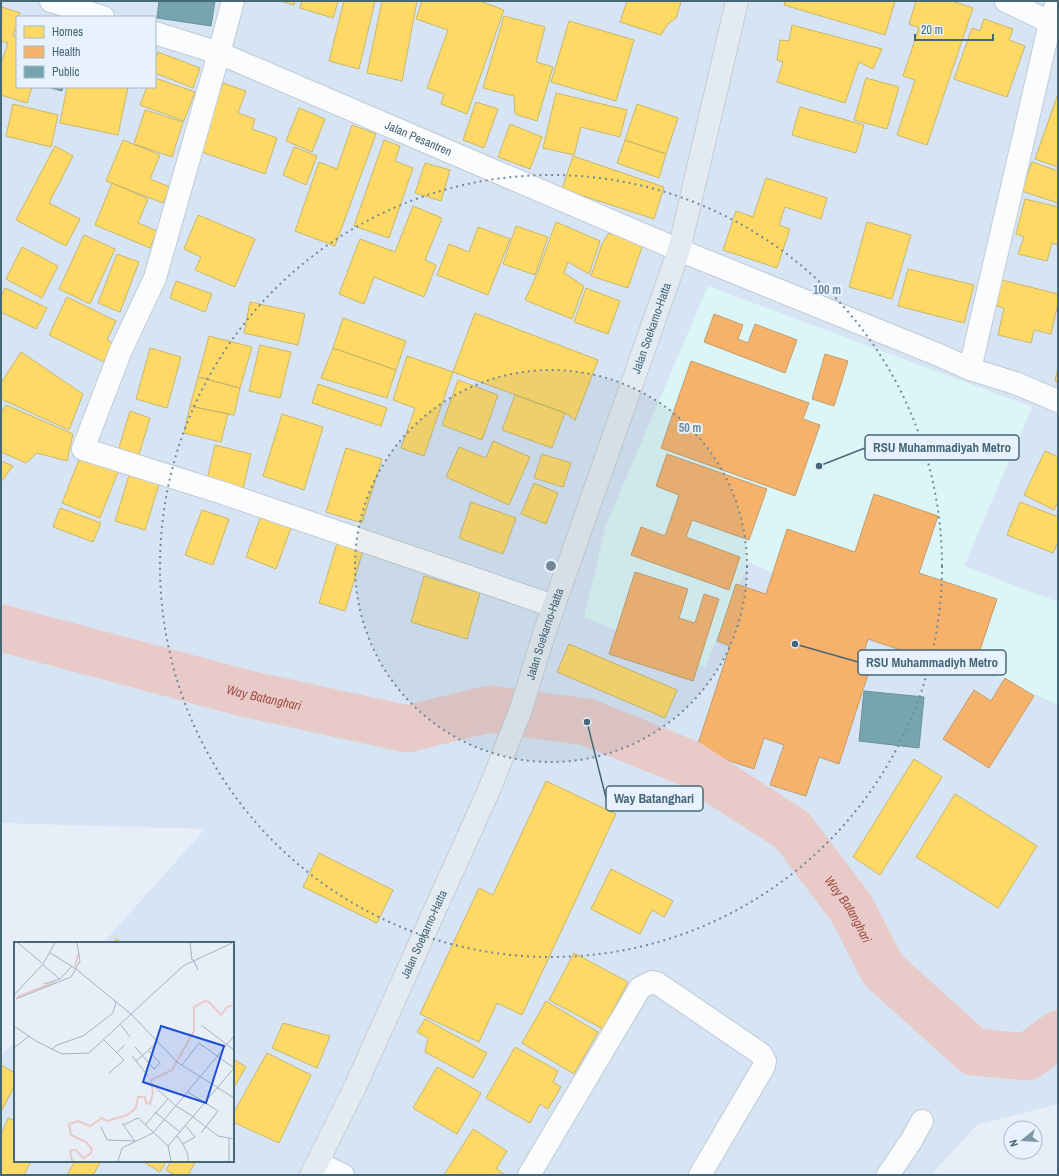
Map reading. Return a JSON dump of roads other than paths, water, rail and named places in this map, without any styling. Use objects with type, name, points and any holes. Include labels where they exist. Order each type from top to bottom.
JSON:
[{"type":"main road","name":"Jalan Soekarno-Hatta","points":[[314,1169],[356,1085],[489,790],[521,709],[554,606],[679,250],[737,1]]},
{"type":"street","points":[[51,1],[100,16]]},
{"type":"street","points":[[232,1],[219,53],[155,278],[121,350],[83,449],[223,493],[554,606]]},
{"type":"street","points":[[1006,1],[1054,24]]},
{"type":"street","points":[[970,369],[1054,24],[1057,1]]},
{"type":"street","name":"Jalan Pesantren","points":[[156,33],[219,53],[679,250],[939,355],[970,369],[1015,383],[1058,401]]},
{"type":"street","points":[[530,1175],[640,988],[652,982],[657,983],[761,1054],[765,1061],[764,1066],[700,1175]]},
{"type":"street","points":[[888,1175],[911,1141],[922,1121]]},
{"type":"street","points":[[314,1169],[343,1175]]},
{"type":"waterway","name":"Way Batanghari","points":[[1,628],[244,693],[407,729],[489,709],[587,722],[688,763],[792,830],[851,908],[883,970],[974,1052],[1027,1057],[1058,1034]]},
{"type":"place","name":"RSU Muhammadiyah Metro","points":[[819,466]]},
{"type":"place","name":"RSU Muhammadiyh Metro","points":[[795,644]]},
{"type":"place","name":"Way Batanghari","points":[[587,722]]}]
